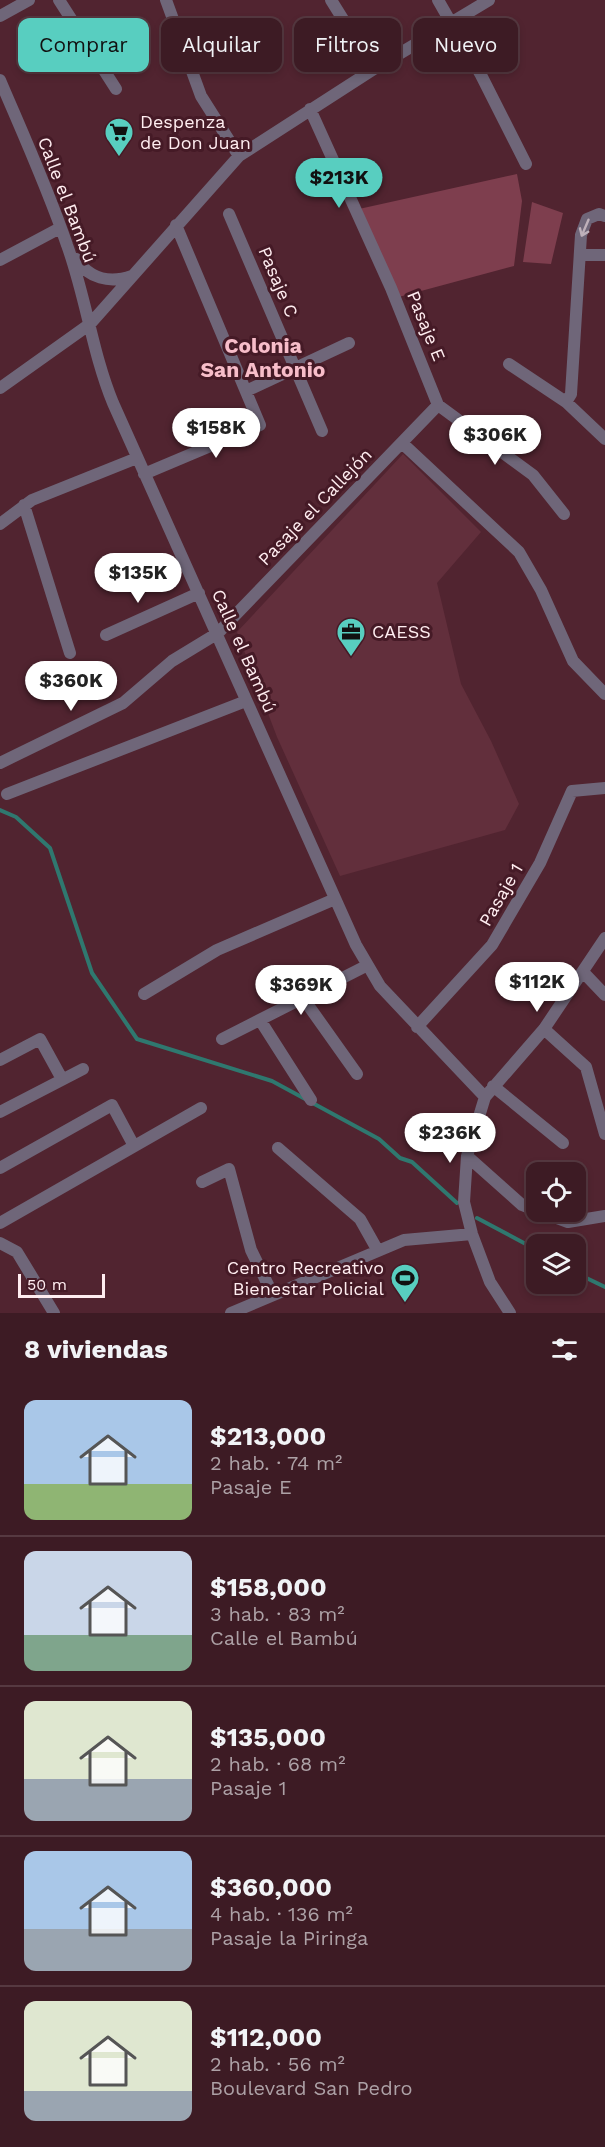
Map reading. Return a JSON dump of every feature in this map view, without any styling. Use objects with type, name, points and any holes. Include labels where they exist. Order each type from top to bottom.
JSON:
[{"type":"street","points":[[0,16],[29,0]]},
{"type":"street","points":[[59,0],[116,89]]},
{"type":"street","points":[[166,0],[201,96],[238,156]]},
{"type":"street","points":[[331,0],[342,18]]},
{"type":"street","points":[[438,0],[449,18]]},
{"type":"street","points":[[459,18],[489,0]]},
{"type":"street","points":[[0,388],[90,324],[238,156],[369,72]]},
{"type":"street","points":[[478,72],[526,164]]},
{"type":"street","name":"Calle el Bambú","points":[[0,80],[67,245],[90,324],[100,372],[366,966],[380,986],[417,1027],[485,1097]]},
{"type":"street","name":"Pasaje E","points":[[310,109],[391,288],[438,405]]},
{"type":"street","name":"Pasaje C","points":[[229,214],[322,431]]},
{"type":"street","points":[[566,402],[571,394],[581,235],[587,219],[599,214],[605,216]]},
{"type":"street","points":[[144,474],[260,425],[176,225]]},
{"type":"street","points":[[0,260],[60,228]]},
{"type":"street","points":[[67,245],[84,271],[93,276],[122,279],[132,276]]},
{"type":"street","points":[[580,255],[605,255]]},
{"type":"street","points":[[246,391],[349,343]]},
{"type":"street","points":[[509,364],[566,402],[605,439]]},
{"type":"street","points":[[438,405],[533,476],[564,514]]},
{"type":"street","name":"Pasaje el Callejón","points":[[0,763],[123,703],[172,661],[218,633],[438,405]]},
{"type":"street","points":[[402,443],[519,552],[541,590],[573,661],[605,694]]},
{"type":"street","points":[[0,524],[24,505],[137,458]]},
{"type":"street","points":[[24,505],[70,653]]},
{"type":"street","points":[[106,635],[199,593]]},
{"type":"street","points":[[7,794],[246,701]]},
{"type":"street","name":"Pasaje 1","points":[[417,1027],[492,945],[540,863],[572,791],[605,788]]},
{"type":"street","points":[[144,994],[217,950],[335,899]]},
{"type":"street","points":[[510,1313],[490,1282],[472,1234],[464,1202],[467,1156],[485,1097],[544,1029],[584,973],[605,938]]},
{"type":"street","points":[[222,1039],[366,966]]},
{"type":"street","points":[[584,973],[605,995]]},
{"type":"street","points":[[303,998],[357,1074]]},
{"type":"street","points":[[260,1020],[311,1100]]},
{"type":"street","points":[[544,1029],[586,1067],[605,1134]]},
{"type":"street","points":[[0,1060],[40,1040],[62,1079]]},
{"type":"street","points":[[0,1112],[83,1069]]},
{"type":"street","points":[[493,1086],[563,1143]]},
{"type":"street","points":[[0,1168],[112,1105],[134,1146]]},
{"type":"street","points":[[0,1223],[201,1108]]},
{"type":"street","points":[[278,1148],[360,1219],[378,1251]]},
{"type":"street","points":[[467,1156],[526,1206]]},
{"type":"street","points":[[202,1182],[229,1169],[251,1250],[273,1295]]},
{"type":"street","points":[[586,1219],[605,1216]]},
{"type":"street","points":[[231,1313],[404,1240],[472,1234]]},
{"type":"street","points":[[0,1243],[17,1252],[54,1313]]},
{"type":"shaded area","points":[[517,174],[522,201],[514,266],[395,298],[359,209]]},
{"type":"shaded area","points":[[532,202],[563,213],[551,264],[523,262]]},
{"type":"shaded area","name":"CAESS","points":[[403,454],[481,532],[437,583],[461,684],[491,741],[519,804],[505,830],[340,876],[277,737],[237,632]]},
{"type":"waterway","points":[[0,810],[16,817],[50,848],[92,973],[137,1039],[272,1081],[379,1139],[400,1158],[412,1162],[457,1203]]},
{"type":"waterway","points":[[477,1218],[526,1244]]},
{"type":"waterway","points":[[586,1278],[605,1287]]},
{"type":"place","name":"Despenza de Don Juan","points":[[119,158]]},
{"type":"place","name":"CAESS","points":[[351,658]]},
{"type":"place","name":"Centro Recreativo Bienestar Policial","points":[[405,1304]]},
{"type":"district","name":"Colonia San Antonio","points":[[263,358]]}]
